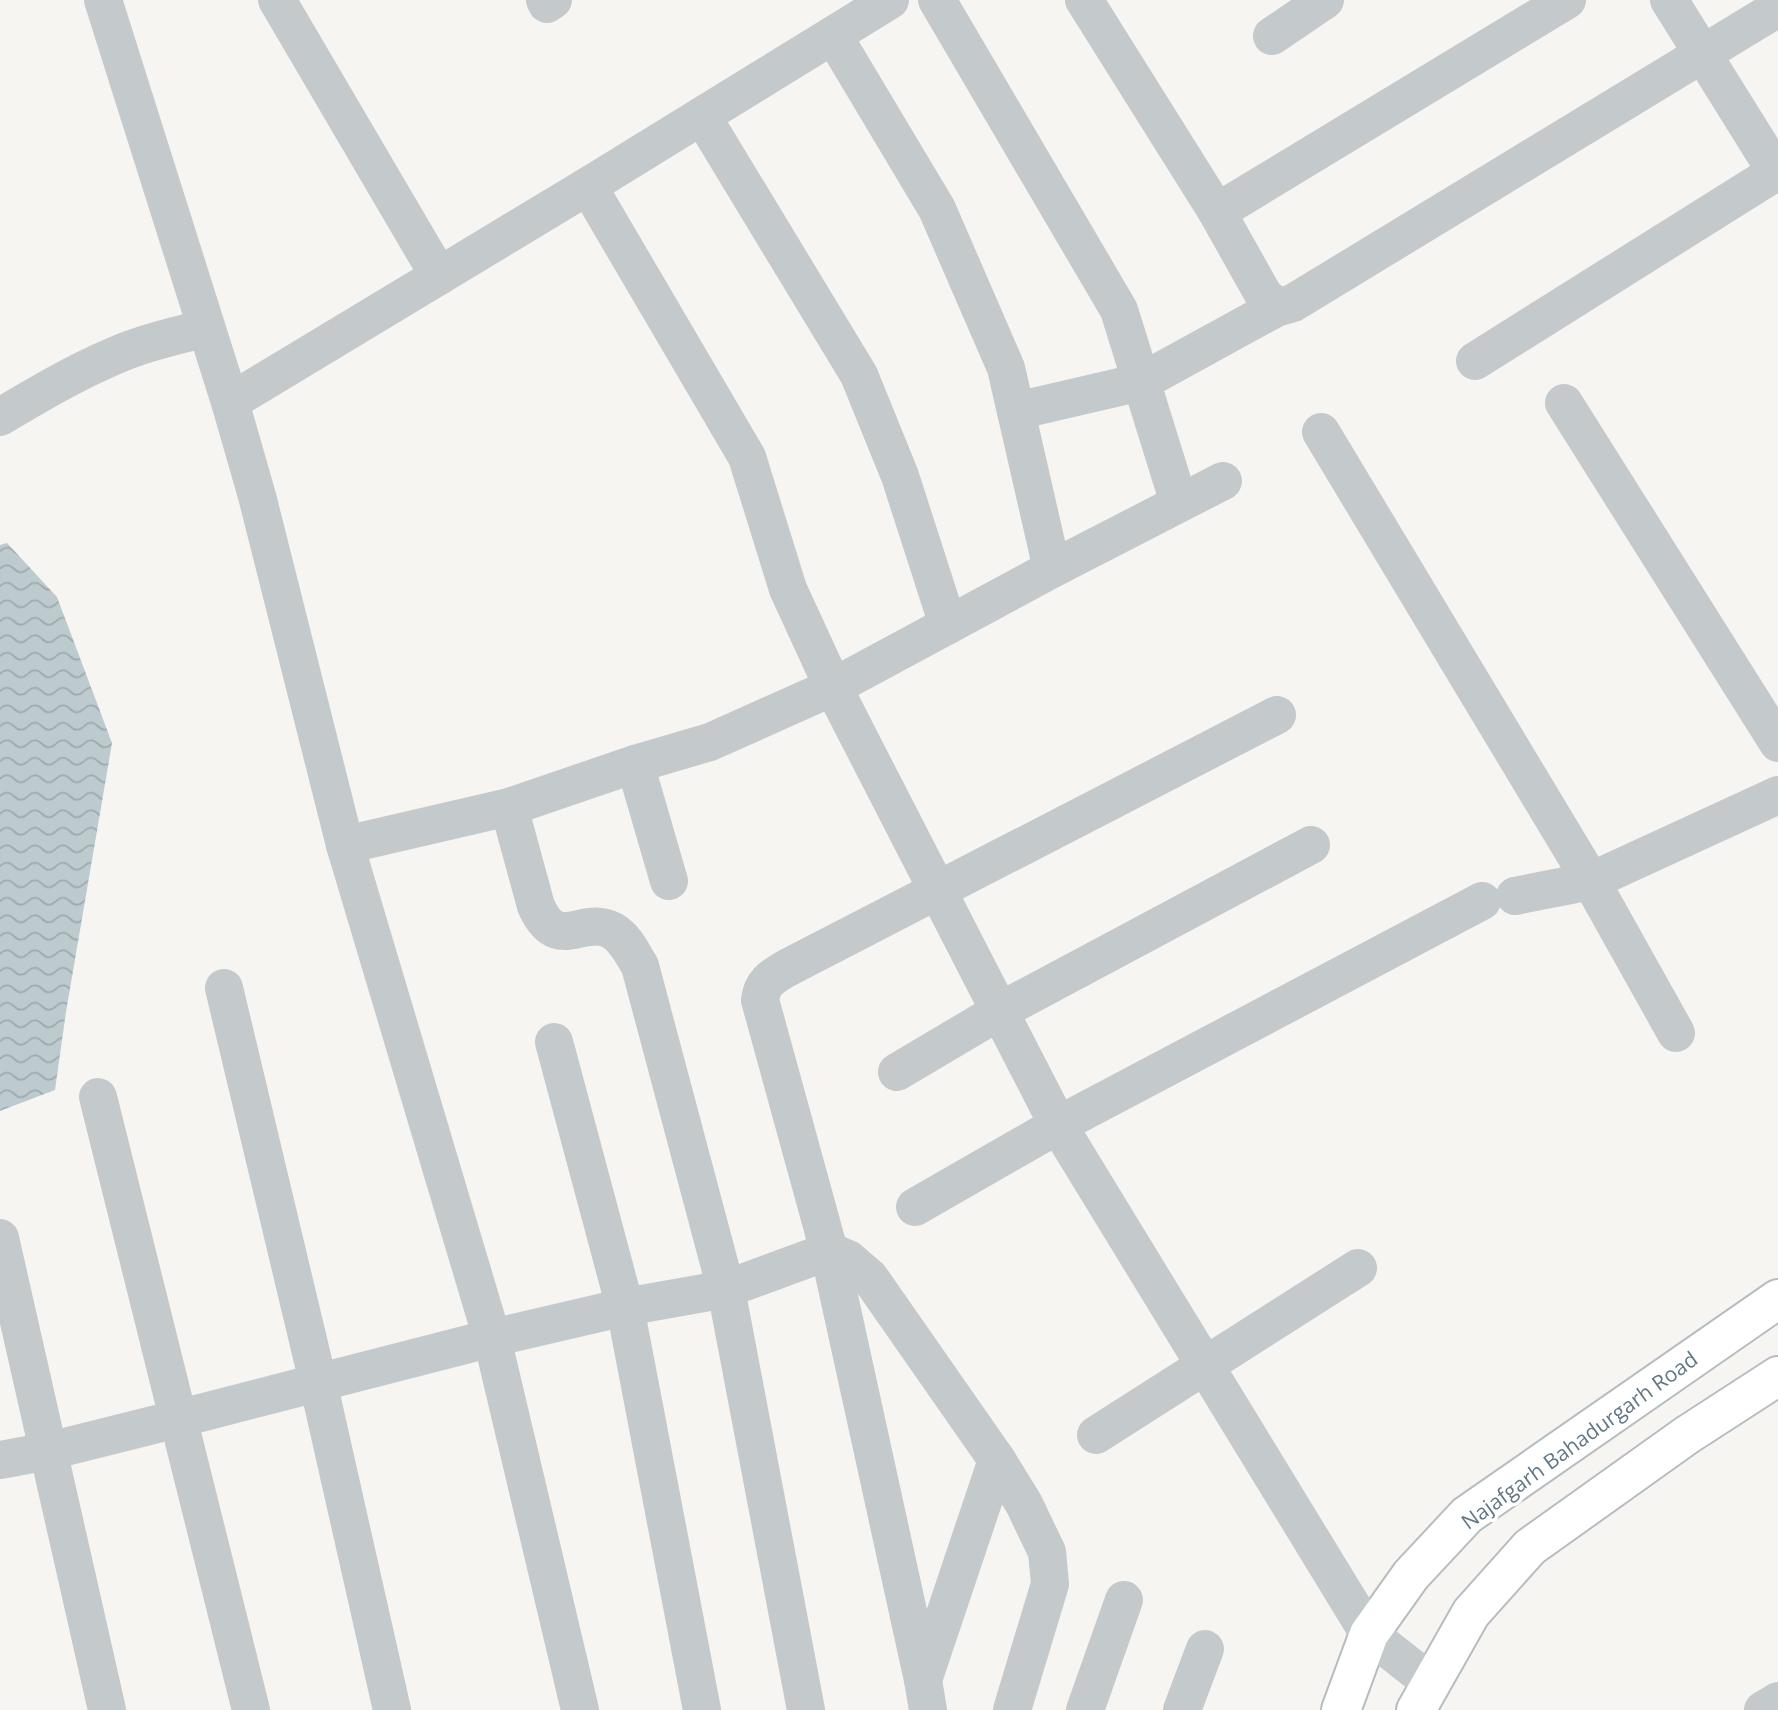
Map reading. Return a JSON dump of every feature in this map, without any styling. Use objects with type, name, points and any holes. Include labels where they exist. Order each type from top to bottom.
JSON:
[{"type":"main road","name":"Najafgarh Bahadurgarh Road","points":[[1341,1710],[1369,1634],[1410,1575],[1467,1516],[1778,1299]]},
{"type":"main road","points":[[1423,1696],[1471,1613],[1530,1547],[1687,1435],[1778,1376]]},
{"type":"street","points":[[277,0],[439,276]]},
{"type":"street","points":[[545,0],[547,4],[552,0]]},
{"type":"street","points":[[230,402],[589,187],[890,0]]},
{"type":"street","points":[[937,0],[1119,310],[1178,503]]},
{"type":"street","points":[[1084,0],[1217,212],[1263,294],[1276,308]]},
{"type":"street","points":[[1272,36],[1325,0]]},
{"type":"street","points":[[1217,212],[1567,0]]},
{"type":"street","points":[[1475,361],[1777,174],[1669,0]]},
{"type":"street","points":[[111,4],[257,496],[345,845],[492,1338],[580,1710]]},
{"type":"street","points":[[1016,411],[1142,382],[1276,308],[1293,303],[1778,8]]},
{"type":"street","points":[[833,35],[937,209],[1006,368],[1052,569]]},
{"type":"street","points":[[702,116],[859,374],[900,477],[948,625]]},
{"type":"street","points":[[589,187],[747,457],[788,589],[833,687],[1058,1125],[1369,1634],[1423,1696]]},
{"type":"street","points":[[0,417],[114,355],[206,328]]},
{"type":"street","points":[[1564,403],[1778,743]]},
{"type":"street","points":[[1321,432],[1591,881],[1676,1033]]},
{"type":"street","points":[[345,845],[509,807],[710,741],[833,687],[1223,481]]},
{"type":"street","points":[[925,1695],[829,1251],[760,1000],[762,989],[770,977],[1277,715]]},
{"type":"street","points":[[635,764],[669,881]]},
{"type":"street","points":[[915,1207],[1058,1125],[1499,898],[1591,881],[1778,795]]},
{"type":"street","points":[[509,807],[542,919],[550,928],[563,931],[592,928],[610,930],[625,940],[640,966],[726,1289],[806,1710]]},
{"type":"street","points":[[897,1072],[1000,1011],[1311,845]]},
{"type":"street","points":[[224,988],[393,1710]]},
{"type":"street","points":[[554,1042],[625,1307],[702,1710]]},
{"type":"street","points":[[98,1097],[251,1710]]},
{"type":"street","points":[[0,1238],[107,1710]]},
{"type":"street","points":[[0,1460],[49,1451],[492,1338],[625,1307],[726,1289],[829,1251],[848,1259],[870,1278],[997,1460],[1024,1504],[1047,1552],[1049,1584],[1012,1710]]},
{"type":"street","points":[[1096,1435],[1358,1268]]},
{"type":"street","points":[[925,1695],[997,1460]]},
{"type":"street","points":[[1085,1710],[1124,1600]]},
{"type":"street","points":[[1182,1710],[1205,1649]]},
{"type":"street","points":[[1763,1710],[1778,1701]]},
{"type":"water","points":[[7,543],[57,597],[112,743],[55,1090],[0,1111],[0,545]]}]
